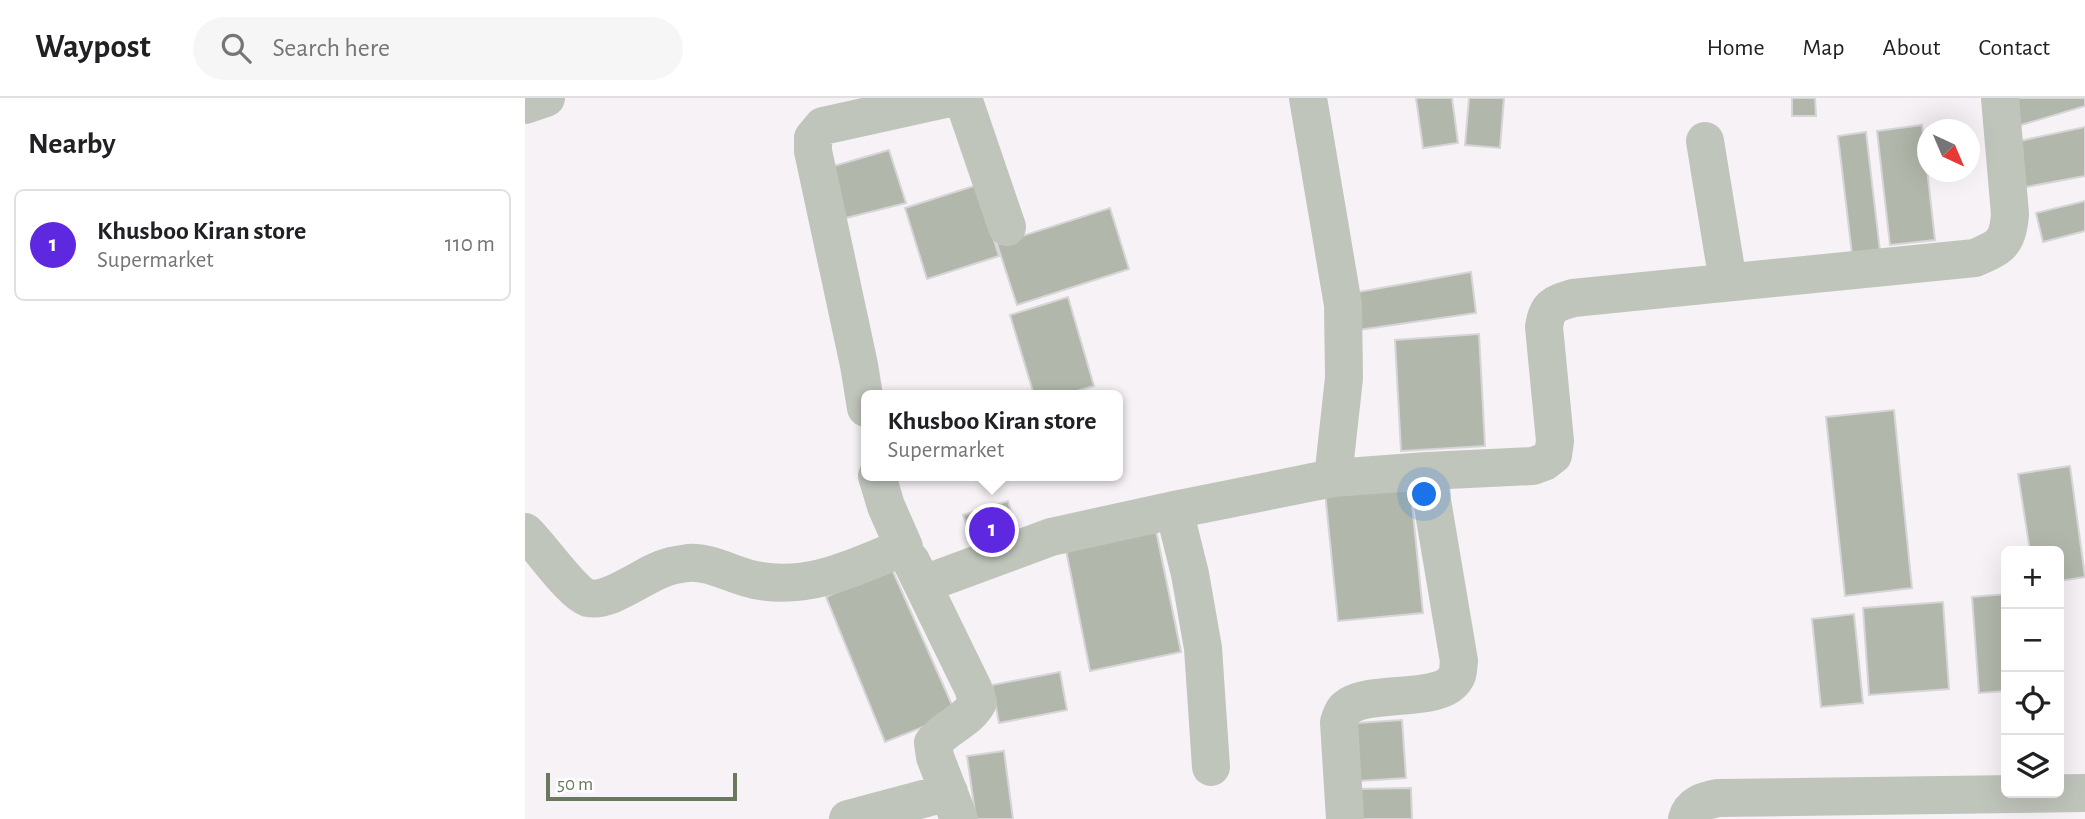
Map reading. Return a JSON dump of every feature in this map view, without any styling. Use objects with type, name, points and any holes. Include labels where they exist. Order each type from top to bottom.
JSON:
[{"type":"street","points":[[525,105],[546,98]]},
{"type":"street","points":[[863,390],[813,151],[813,138],[823,125],[849,109],[950,98]]},
{"type":"street","points":[[963,98],[1007,228]]},
{"type":"street","points":[[1308,98],[1343,305],[1344,378],[1333,478]]},
{"type":"street","points":[[924,584],[1051,537],[1333,478],[1533,466],[1544,462],[1553,455],[1555,441],[1544,327],[1546,313],[1555,303],[1573,298],[1975,258],[1997,248],[2009,230],[2010,214],[2000,98]]},
{"type":"street","points":[[1705,141],[1728,282]]},
{"type":"street","points":[[1345,819],[1339,722],[1344,709],[1357,702],[1435,692],[1450,685],[1458,676],[1459,661],[1427,471]]},
{"type":"street","points":[[848,819],[954,806],[935,757],[933,743],[941,733],[973,711],[978,702],[924,584],[904,547],[878,481]]},
{"type":"street","points":[[1174,510],[1190,573],[1203,648],[1211,767]]},
{"type":"street","points":[[525,532],[576,591],[588,598],[605,597],[662,569],[690,563],[754,580],[784,584],[828,578],[904,547]]},
{"type":"street","points":[[1687,819],[1690,810],[1702,801],[1718,798],[2085,793]]},
{"type":"building","points":[[1416,98],[1452,98],[1458,143],[1423,148]]},
{"type":"building","points":[[1469,98],[1504,98],[1500,148],[1465,145]]},
{"type":"building","points":[[1792,98],[1815,98],[1816,116],[1792,116]]},
{"type":"building","points":[[2018,98],[2085,98],[2085,106],[2014,127]]},
{"type":"building","points":[[1917,126],[1917,182],[1928,182],[1935,240],[1890,245],[1877,131]]},
{"type":"building","points":[[2085,127],[2085,176],[2026,187],[2010,143]]},
{"type":"building","points":[[1866,132],[1880,251],[1852,254],[1838,136]]},
{"type":"building","points":[[889,150],[906,203],[838,220],[827,168]]},
{"type":"building","points":[[977,185],[999,256],[927,279],[905,208]]},
{"type":"building","points":[[2085,201],[2085,231],[2043,242],[2036,213]]},
{"type":"building","points":[[1110,208],[1129,269],[1017,305],[997,244]]},
{"type":"building","points":[[1471,272],[1476,313],[1358,330],[1358,292]]},
{"type":"building","points":[[1068,297],[1094,386],[1080,390],[1032,390],[1010,315]]},
{"type":"building","points":[[1479,334],[1485,446],[1401,451],[1395,340]]},
{"type":"building","points":[[1894,410],[1912,588],[1845,596],[1826,417]]},
{"type":"building","points":[[2070,466],[2085,577],[2064,580],[2064,546],[2029,546],[2018,474]]},
{"type":"building","points":[[1409,474],[1423,613],[1338,621],[1324,482]]},
{"type":"building","points":[[1008,501],[1021,544],[976,558],[963,515]]},
{"type":"building","points":[[1153,516],[1181,652],[1090,671],[1063,535]]},
{"type":"building","points":[[891,567],[956,714],[885,742],[826,597]]},
{"type":"building","points":[[2001,594],[2001,691],[1979,693],[1972,597]]},
{"type":"building","points":[[1943,602],[1949,689],[1869,695],[1863,608]]},
{"type":"building","points":[[1854,614],[1863,703],[1821,707],[1812,619]]},
{"type":"building","points":[[1060,672],[1067,710],[999,723],[992,685]]},
{"type":"building","points":[[1402,720],[1406,778],[1359,781],[1356,723]]},
{"type":"building","points":[[1004,751],[1013,819],[976,819],[967,756]]},
{"type":"building","points":[[1411,788],[1412,819],[1355,819],[1355,789]]},
{"type":"place","name":"Khusboo Kiran store","points":[[992,530]]}]
